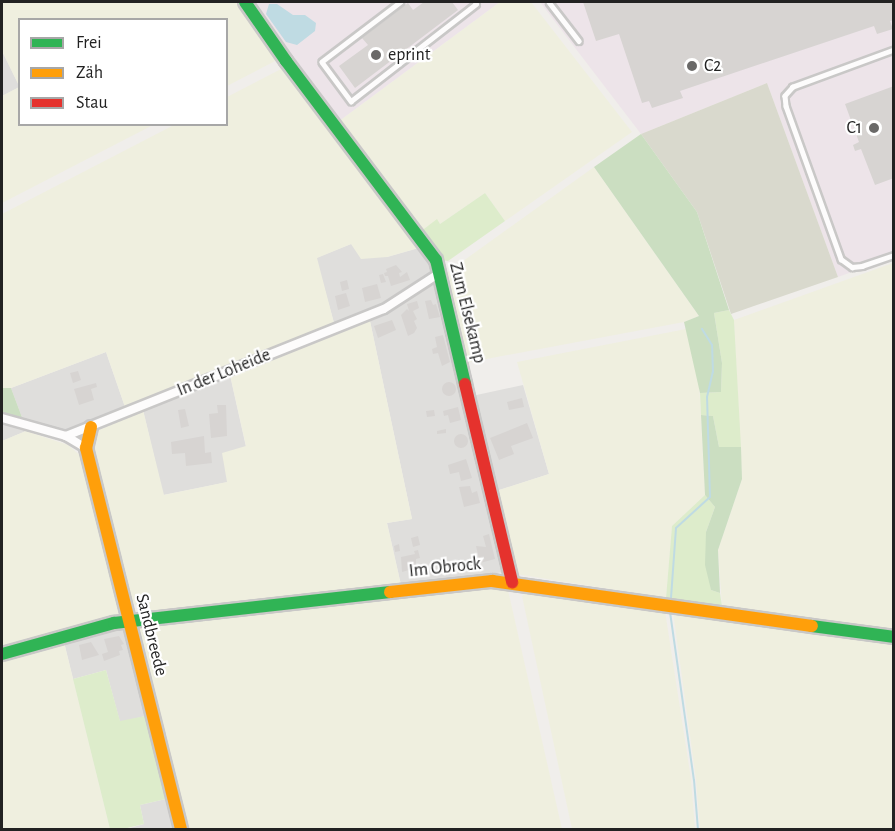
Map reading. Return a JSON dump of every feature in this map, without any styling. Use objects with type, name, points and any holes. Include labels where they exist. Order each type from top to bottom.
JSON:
[{"type":"street","name":"Zum Elsekamp","points":[[245,2],[293,70],[436,260],[512,582]]},
{"type":"street","name":"In der Loheide","points":[[66,436],[384,309],[438,274]]},
{"type":"street","points":[[2,418],[66,436],[86,448]]},
{"type":"street","name":"Sandbreede","points":[[91,427],[86,448],[181,830]]},
{"type":"street","name":"Im Obrock","points":[[2,654],[114,623],[463,584],[512,582],[894,637]]},
{"type":"lane","points":[[401,2],[322,62],[351,100],[476,4],[475,2]]},
{"type":"lane","points":[[549,2],[579,41]]},
{"type":"lane","points":[[894,50],[793,87],[785,96],[786,106],[842,259],[852,267],[894,255]]},
{"type":"shaded area","points":[[247,2],[500,2],[338,122]]},
{"type":"shaded area","points":[[540,2],[893,2],[893,257],[838,277],[767,83],[641,134]]},
{"type":"shaded area","points":[[2,51],[18,83],[18,88],[2,96]]},
{"type":"shaded area","points":[[767,83],[838,277],[731,314],[697,212],[641,134]]},
{"type":"shaded area","points":[[351,244],[387,257],[422,247],[433,263],[433,270],[384,303],[334,323],[316,258]]},
{"type":"shaded area","points":[[428,284],[437,287],[505,572],[401,585],[387,523],[412,519],[370,321],[387,313]]},
{"type":"shaded area","points":[[106,352],[125,407],[74,429],[63,430],[23,420],[11,388]]},
{"type":"shaded area","points":[[230,375],[246,447],[228,482],[163,495],[143,410]]},
{"type":"shaded area","points":[[523,385],[549,474],[496,491],[472,396]]},
{"type":"shaded area","points":[[2,424],[26,431],[2,441]]},
{"type":"shaded area","points":[[126,625],[150,715],[120,722],[106,670],[73,679],[64,642]]},
{"type":"shaded area","points":[[170,798],[177,829],[123,830],[144,824],[140,805]]},
{"type":"green space","points":[[2,2],[237,2],[279,59],[228,85],[228,18],[18,18],[18,84],[2,51]]},
{"type":"green space","points":[[500,2],[531,2],[632,132],[505,221],[485,193],[440,224],[437,220],[420,232],[338,122]]},
{"type":"green space","points":[[285,67],[422,247],[387,257],[361,259],[351,244],[317,258],[334,323],[125,407],[106,352],[11,388],[2,388],[2,214],[172,126],[228,126],[228,96]]},
{"type":"green space","points":[[18,88],[18,126],[151,126],[2,203],[2,96]]},
{"type":"green space","points":[[641,134],[697,212],[729,310],[714,313],[722,363],[721,392],[700,393],[684,322],[699,316],[594,167]]},
{"type":"green space","points":[[594,167],[699,316],[684,322],[465,363],[445,274]]},
{"type":"green space","points":[[485,193],[505,221],[448,261],[442,260],[420,232],[437,219],[440,224]]},
{"type":"green space","points":[[893,263],[893,631],[722,606],[718,550],[742,479],[734,320]]},
{"type":"green space","points":[[729,310],[734,320],[741,447],[719,447],[713,416],[701,415],[700,393],[721,392],[722,363],[714,313]]},
{"type":"green space","points":[[370,321],[412,519],[387,523],[401,585],[144,613],[131,600],[92,444],[99,430],[143,410],[164,495],[227,482],[222,453],[246,446],[230,375]]},
{"type":"green space","points":[[686,329],[699,381],[705,495],[672,526],[666,598],[516,574],[496,491],[549,474],[517,362]]},
{"type":"green space","points":[[2,388],[11,388],[23,420],[2,414]]},
{"type":"green space","points":[[701,415],[713,416],[719,447],[741,447],[742,479],[718,550],[720,593],[711,590],[705,565],[706,532],[715,507],[705,495]]},
{"type":"green space","points":[[26,431],[68,445],[82,457],[123,615],[2,650],[2,441]]},
{"type":"green space","points":[[705,495],[715,507],[706,532],[711,590],[720,593],[722,606],[666,598],[672,526]]},
{"type":"green space","points":[[495,585],[508,590],[562,829],[184,829],[136,628]]},
{"type":"green space","points":[[528,591],[665,611],[691,779],[695,829],[572,829],[522,596]]},
{"type":"green space","points":[[673,612],[893,643],[893,829],[700,829],[696,779]]},
{"type":"green space","points":[[64,642],[110,829],[2,830],[2,661]]},
{"type":"green space","points":[[106,670],[120,721],[150,715],[170,798],[140,805],[144,824],[123,829],[110,829],[73,679]]},
{"type":"water","points":[[269,4],[277,4],[293,15],[305,15],[316,23],[315,31],[297,45],[286,42],[266,14]]},
{"type":"building","name":"eprint","points":[[424,2],[452,2],[458,10],[355,88],[339,66],[368,45],[362,38],[408,3],[413,10]]},
{"type":"building","name":"C2","points":[[583,2],[894,2],[894,20],[890,21],[893,29],[877,34],[874,26],[680,91],[683,98],[652,108],[649,101],[642,103],[619,34],[596,41]]},
{"type":"building","name":"C1","points":[[894,86],[894,178],[875,185],[861,149],[855,151],[853,145],[859,142],[845,104]]},
{"type":"building","points":[[396,265],[402,272],[399,273],[400,277],[407,272],[410,280],[391,286],[388,276],[384,273],[387,272],[386,269]]},
{"type":"building","points":[[383,274],[386,282],[381,283],[379,275]]},
{"type":"building","points":[[347,280],[349,289],[342,291],[340,282]]},
{"type":"building","points":[[377,284],[381,298],[365,302],[362,288]]},
{"type":"building","points":[[346,293],[350,306],[338,310],[335,296]]},
{"type":"building","points":[[431,300],[433,305],[436,304],[440,317],[429,319],[425,301]]},
{"type":"building","points":[[417,301],[419,308],[413,311],[417,319],[414,321],[417,328],[408,336],[401,315],[407,309],[409,311],[407,304]]},
{"type":"building","points":[[392,320],[396,330],[378,338],[374,326]]},
{"type":"building","points":[[443,335],[450,362],[442,366],[438,353],[433,354],[432,349],[437,347],[435,337]]},
{"type":"building","points":[[78,371],[81,380],[73,383],[70,373]]},
{"type":"building","points":[[446,382],[452,382],[456,389],[452,396],[446,396],[442,392],[442,386]]},
{"type":"building","points":[[96,383],[97,387],[91,389],[94,400],[79,405],[74,389]]},
{"type":"building","points":[[522,398],[524,407],[509,410],[507,402]]},
{"type":"building","points":[[217,405],[226,405],[227,436],[211,438],[209,414],[218,413]]},
{"type":"building","points":[[458,407],[461,420],[450,423],[448,415],[444,416],[443,411]]},
{"type":"building","points":[[185,409],[189,426],[181,428],[178,410]]},
{"type":"building","points":[[434,410],[435,416],[427,417],[426,411]]},
{"type":"building","points":[[527,423],[533,438],[511,446],[514,454],[499,460],[490,438]]},
{"type":"building","points":[[446,429],[446,433],[437,434],[437,431]]},
{"type":"building","points":[[461,434],[466,436],[468,441],[466,446],[461,448],[456,446],[454,441],[456,436]]},
{"type":"building","points":[[204,436],[205,453],[211,452],[212,463],[186,466],[185,453],[172,454],[171,442]]},
{"type":"building","points":[[466,459],[472,478],[461,481],[459,472],[450,474],[448,465]]},
{"type":"building","points":[[470,486],[472,493],[477,491],[480,503],[464,507],[459,487]]},
{"type":"building","points":[[489,534],[495,559],[480,563],[476,546],[486,547],[483,536]]},
{"type":"building","points":[[418,536],[420,545],[413,547],[411,538]]},
{"type":"building","points":[[399,544],[400,551],[395,552],[394,546]]},
{"type":"building","points":[[418,550],[420,558],[416,559],[416,568],[402,572],[401,557],[415,554],[414,551]]},
{"type":"building","points":[[119,636],[124,644],[121,645],[123,650],[119,651],[120,655],[104,661],[102,654],[108,652],[104,639]]},
{"type":"building","points":[[91,642],[99,655],[82,660],[79,645]]},
{"type":"waterway","points":[[671,598],[676,528],[710,497],[707,397],[713,372],[712,345],[702,329]]},
{"type":"waterway","points":[[670,612],[694,780],[698,830]]},
{"type":"traffic: fast","points":[[245,2],[286,61],[436,260],[465,384]]},
{"type":"traffic: fast","points":[[2,654],[114,623],[390,592]]},
{"type":"traffic: fast","points":[[812,626],[894,637]]},
{"type":"traffic: slow","points":[[91,427],[86,448],[181,830]]},
{"type":"traffic: slow","points":[[390,592],[492,581],[812,626]]},
{"type":"traffic: jam","points":[[465,384],[512,582]]},
{"type":"place","name":"eprint","points":[[376,55]]},
{"type":"place","name":"C2","points":[[692,66]]},
{"type":"place","name":"C1","points":[[874,128]]}]
